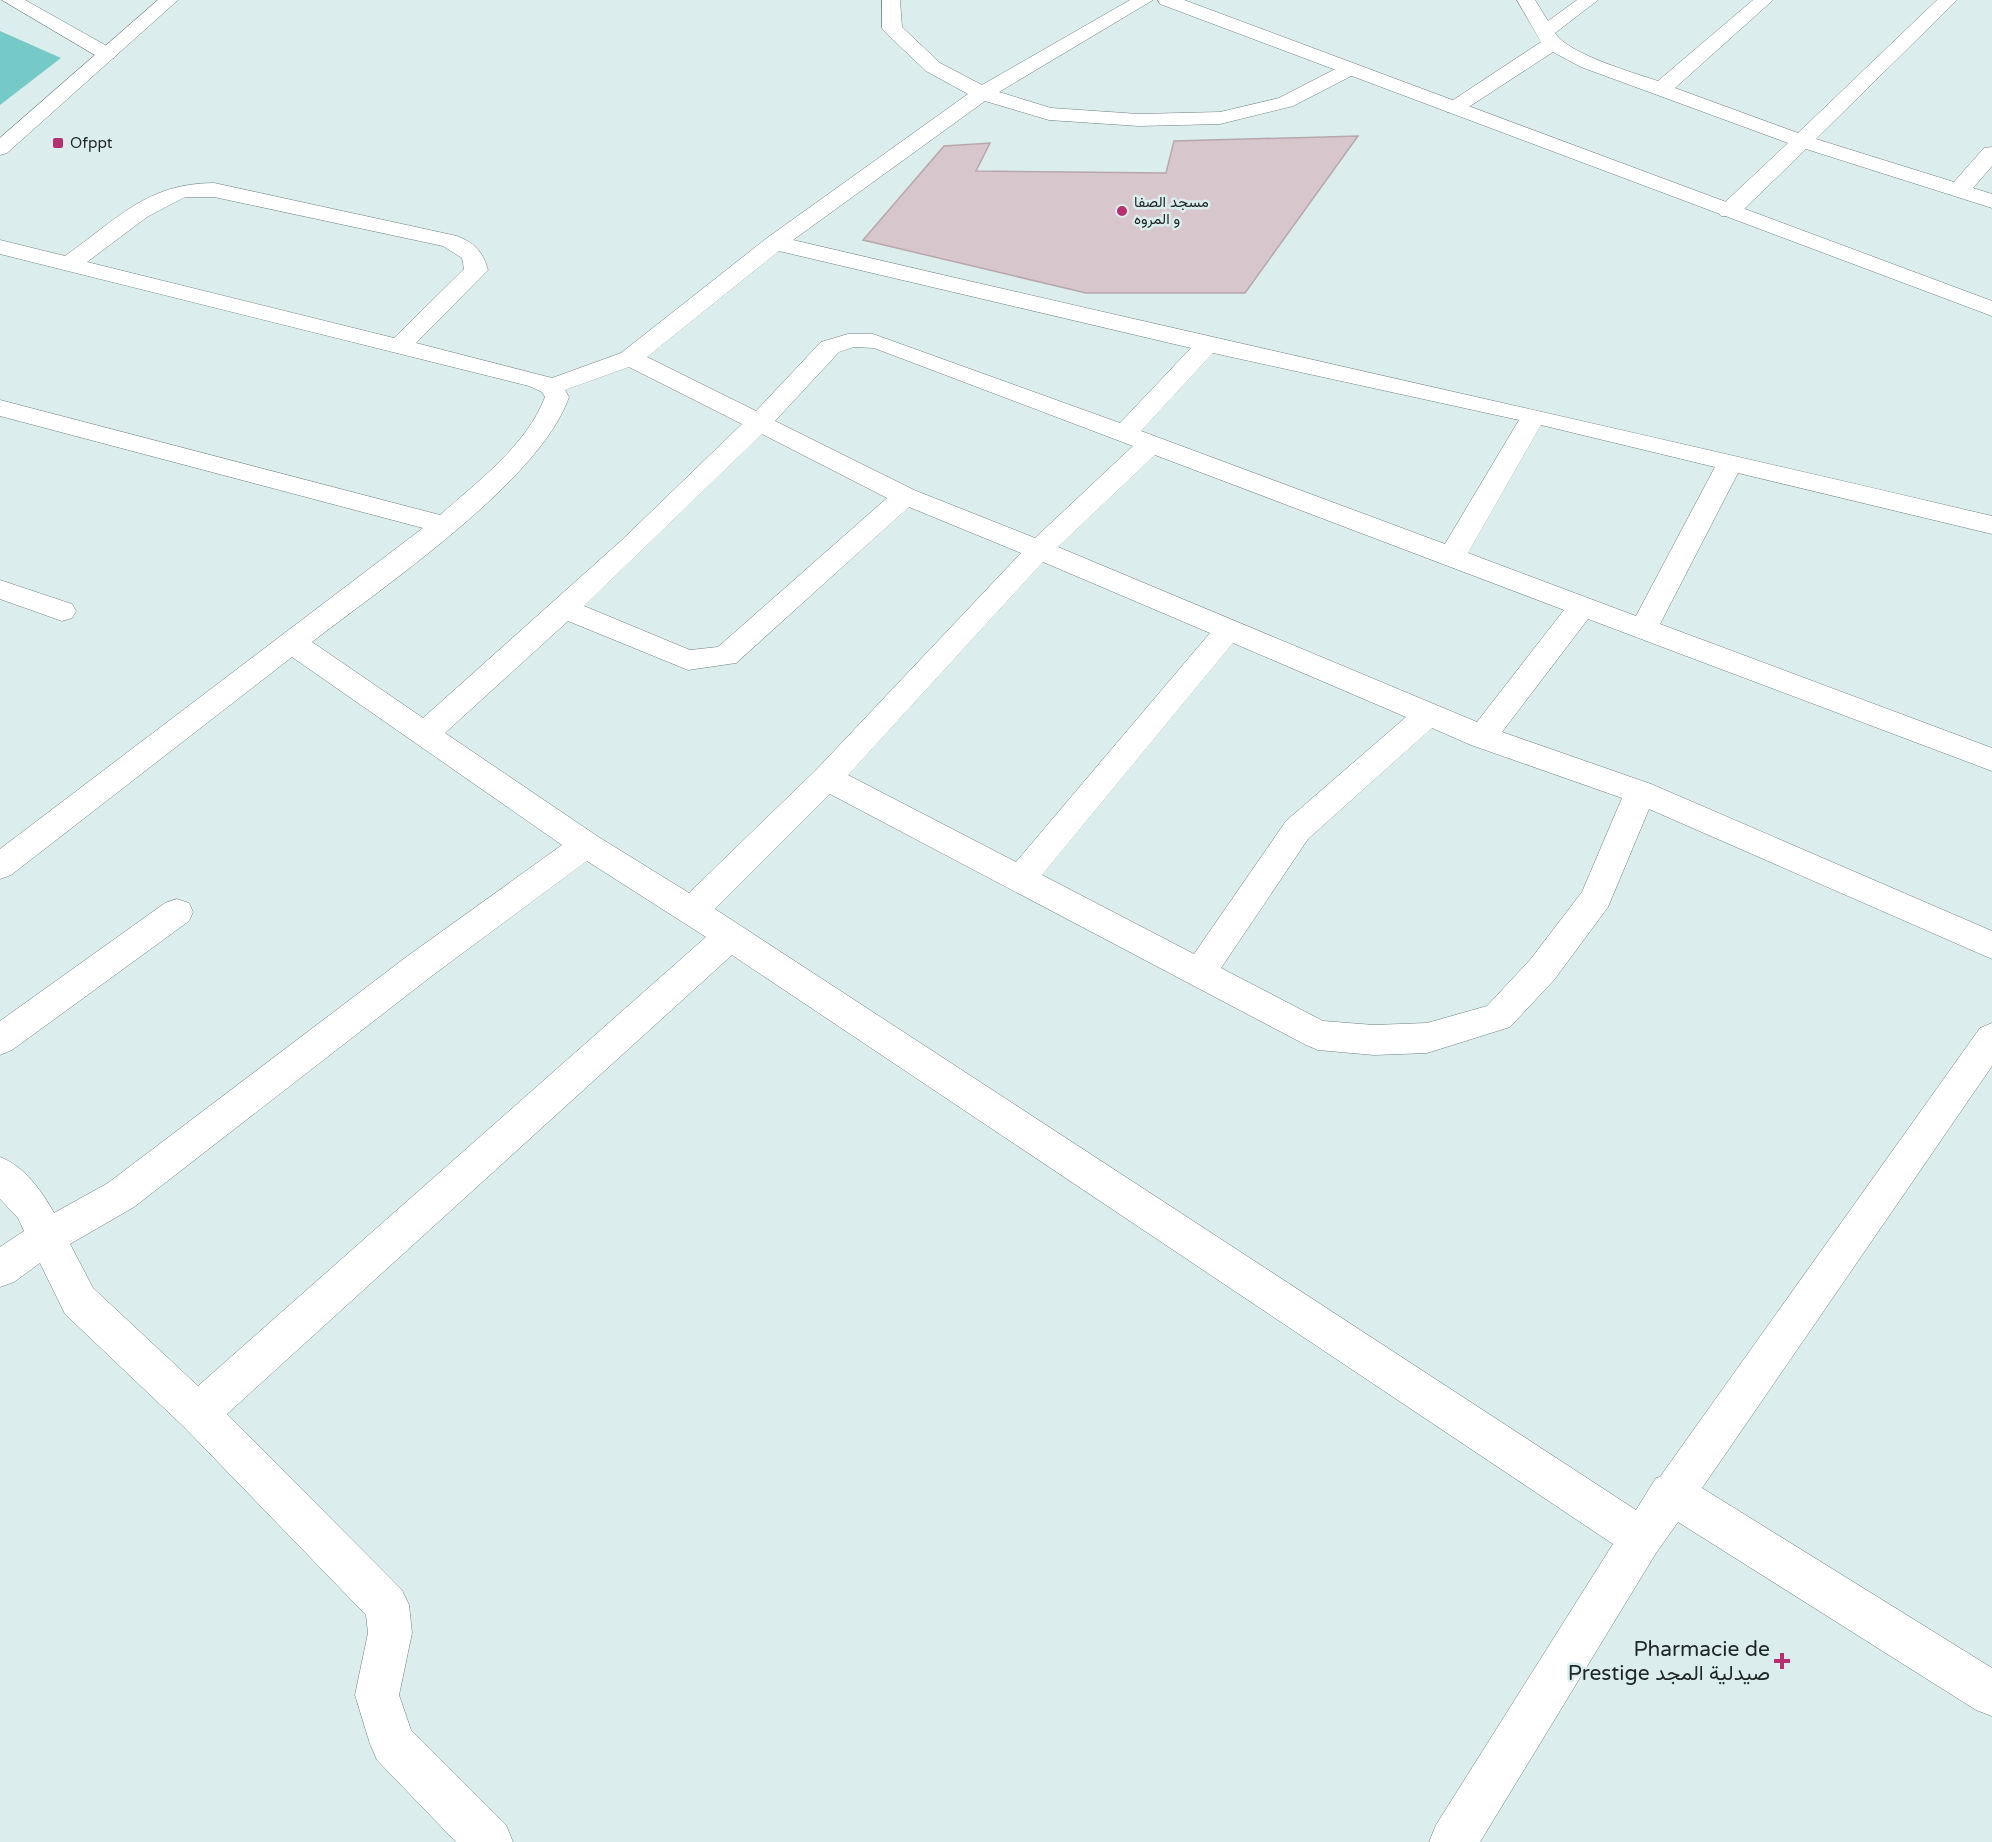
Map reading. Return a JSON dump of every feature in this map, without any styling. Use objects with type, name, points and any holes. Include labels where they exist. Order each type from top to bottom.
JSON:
[{"type":"street","points":[[11,0],[107,54]]},
{"type":"street","points":[[0,149],[170,0]]},
{"type":"street","points":[[891,0],[892,28],[933,67],[983,93],[1049,114],[1138,120],[1220,118],[1286,102],[1350,69]]},
{"type":"street","points":[[551,387],[630,358],[775,243],[983,93],[1144,0]]},
{"type":"street","points":[[1167,0],[1992,309]]},
{"type":"street","points":[[1526,0],[1549,38],[1588,63],[1802,141],[1992,201]]},
{"type":"street","points":[[1454,108],[1549,38],[1589,0]]},
{"type":"street","points":[[1661,89],[1764,0]]},
{"type":"street","points":[[1729,211],[1948,0]]},
{"type":"street","points":[[1959,190],[1992,153]]},
{"type":"street","points":[[70,263],[160,200],[182,191],[196,190],[214,190],[358,220],[449,241],[468,250],[476,262],[476,270],[399,345]]},
{"type":"street","points":[[775,243],[1208,345],[1534,416],[1992,525]]},
{"type":"street","points":[[0,246],[538,381],[551,387],[557,397],[552,413],[486,487],[445,525],[0,866]]},
{"type":"street","points":[[424,734],[564,608],[761,424],[830,347],[844,341],[863,338],[880,342],[1126,432],[1451,558],[1992,760]]},
{"type":"street","points":[[1126,432],[1208,345]]},
{"type":"street","points":[[630,358],[905,496],[1039,550],[1227,632],[1482,737],[1640,792],[1992,946]]},
{"type":"street","points":[[0,408],[445,525]]},
{"type":"street","points":[[1451,558],[1534,416]]},
{"type":"street","points":[[692,911],[827,778],[1039,550],[1152,443]]},
{"type":"street","points":[[1643,630],[1731,462]]},
{"type":"street","points":[[564,608],[688,660],[726,656],[905,496]]},
{"type":"street","points":[[0,589],[62,611]]},
{"type":"street","points":[[1482,737],[1582,607]]},
{"type":"street","points":[[1020,879],[1227,632]]},
{"type":"street","points":[[291,642],[586,845],[692,911],[1641,1538]]},
{"type":"street","points":[[1199,973],[1298,830],[1428,715]]},
{"type":"street","points":[[827,778],[1318,1035],[1374,1040],[1427,1038],[1498,1017],[1542,970],[1596,898],[1640,792]]},
{"type":"street","points":[[0,1269],[45,1238],[121,1195],[421,965],[586,845]]},
{"type":"street","points":[[0,1040],[177,912]]},
{"type":"street","points":[[198,1413],[422,1215],[730,936]]},
{"type":"street","points":[[1453,1842],[1671,1493],[1729,1417],[1992,1038]]},
{"type":"street","points":[[0,1173],[31,1206],[45,1238],[79,1301],[198,1413],[387,1605],[390,1632],[376,1695],[393,1744],[489,1842]]},
{"type":"street","points":[[1671,1493],[1992,1694]]},
{"type":"shaded area","points":[[0,31],[61,58],[0,105]]},
{"type":"building","points":[[1358,136],[1245,293],[1086,293],[863,240],[944,146],[990,143],[976,171],[1166,173],[1174,141]]},
{"type":"place","name":"Ofppt","points":[[58,143]]},
{"type":"place","name":"مسجد الصفا و المروه","points":[[1122,211]]},
{"type":"place","name":"Pharmacie de Prestige صيدلية المجد","points":[[1782,1661]]}]
